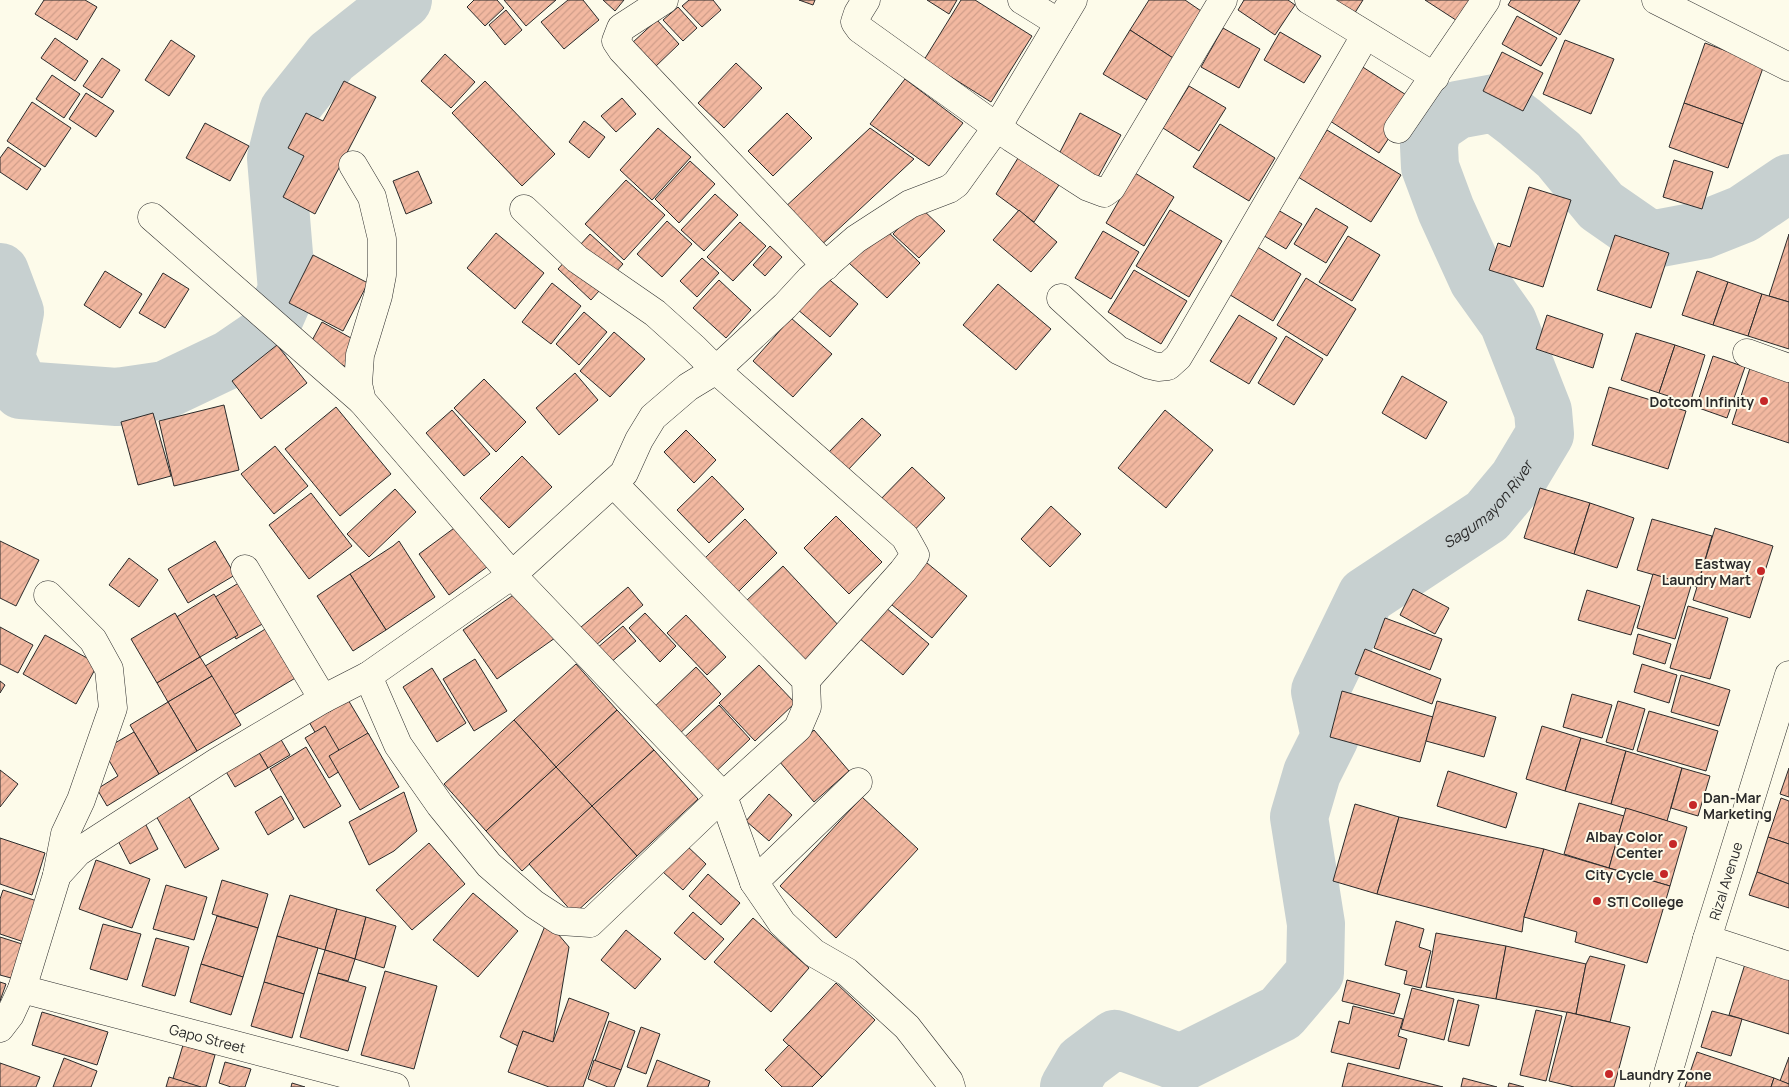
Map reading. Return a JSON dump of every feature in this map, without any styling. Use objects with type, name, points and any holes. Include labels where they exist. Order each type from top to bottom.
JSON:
[{"type":"street","points":[[664,0],[621,28],[616,41],[622,50],[826,266]]},
{"type":"street","points":[[866,0],[855,22],[860,29],[997,127],[1088,186],[1104,193],[1111,188],[1223,0]]},
{"type":"street","points":[[1022,0],[1059,23]]},
{"type":"street","points":[[57,874],[78,852],[217,762],[323,699],[368,676],[512,575],[624,473],[639,440],[653,417],[688,387],[716,370],[785,306],[810,279],[856,239],[910,204],[956,184],[997,127],[1073,0]]},
{"type":"street","points":[[1309,0],[1434,77]]},
{"type":"street","points":[[1398,129],[1486,0]]},
{"type":"street","points":[[1656,0],[1789,67]]},
{"type":"street","points":[[1061,298],[1118,350],[1150,365],[1158,367],[1168,366],[1178,356],[1190,337],[1365,36]]},
{"type":"street","points":[[353,165],[372,197],[382,239],[382,275],[378,296],[360,355],[358,384],[361,400]]},
{"type":"street","points":[[524,209],[577,259],[655,313],[716,370],[905,537],[915,555],[806,680]]},
{"type":"street","points":[[152,217],[361,400],[512,575],[723,796],[754,882],[782,923],[814,953],[847,972],[907,1027],[949,1081],[951,1087]]},
{"type":"street","points":[[1748,353],[1789,368]]},
{"type":"street","points":[[368,676],[398,745],[440,805],[490,864],[534,904],[560,921],[590,923],[723,796],[798,728],[807,707],[806,680],[614,484]]},
{"type":"street","points":[[245,569],[323,699]]},
{"type":"street","points":[[0,1028],[10,1014],[22,989],[57,874],[65,834],[81,800],[113,708],[109,669],[93,640],[48,594]]},
{"type":"street","name":"Rizal Avenue","points":[[1664,1087],[1707,939],[1789,674]]},
{"type":"street","points":[[754,882],[858,782]]},
{"type":"street","points":[[1707,939],[1789,966]]},
{"type":"street","name":"Gapo Street","points":[[22,989],[395,1087]]},
{"type":"building","points":[[44,0],[85,0],[97,7],[77,40],[35,14]]},
{"type":"building","points":[[474,0],[497,0],[504,8],[485,26],[467,7]]},
{"type":"building","points":[[504,0],[556,0],[526,26]]},
{"type":"building","points":[[568,0],[583,0],[599,20],[564,49],[541,22]]},
{"type":"building","points":[[603,0],[624,0],[615,11]]},
{"type":"building","points":[[689,0],[713,0],[721,10],[702,27],[682,6]]},
{"type":"building","points":[[799,0],[815,0],[813,5]]},
{"type":"building","points":[[927,0],[957,0],[949,14]]},
{"type":"building","points":[[961,0],[975,0],[1032,36],[991,102],[924,60]]},
{"type":"building","points":[[1149,0],[1185,0],[1204,13],[1173,58],[1130,30]]},
{"type":"building","points":[[1244,0],[1288,0],[1295,5],[1275,35],[1238,10]]},
{"type":"building","points":[[1299,0],[1363,0],[1344,30]]},
{"type":"building","points":[[1425,0],[1477,0],[1462,24]]},
{"type":"building","points":[[1511,0],[1580,0],[1560,35],[1508,5]]},
{"type":"building","points":[[678,7],[697,28],[683,41],[663,20]]},
{"type":"building","points":[[506,10],[522,30],[505,45],[489,25]]},
{"type":"building","points":[[1517,16],[1557,38],[1541,66],[1502,44]]},
{"type":"building","points":[[657,20],[679,44],[655,67],[632,43]]},
{"type":"building","points":[[1223,28],[1260,49],[1239,88],[1201,67]]},
{"type":"building","points":[[1130,30],[1173,58],[1147,100],[1103,74]]},
{"type":"building","points":[[1280,32],[1321,56],[1304,83],[1264,60]]},
{"type":"building","points":[[55,38],[88,61],[75,81],[41,58]]},
{"type":"building","points":[[171,40],[195,56],[169,96],[145,80]]},
{"type":"building","points":[[1565,40],[1614,59],[1591,114],[1543,94]]},
{"type":"building","points":[[1705,43],[1764,65],[1743,124],[1684,103]]},
{"type":"building","points":[[1502,52],[1543,73],[1523,111],[1483,91]]},
{"type":"building","points":[[445,54],[475,82],[451,108],[421,81]]},
{"type":"building","points":[[102,58],[120,70],[102,98],[83,86]]},
{"type":"building","points":[[736,63],[762,88],[724,128],[698,103]]},
{"type":"building","points":[[1358,64],[1414,100],[1379,153],[1324,117]]},
{"type":"building","points":[[52,75],[80,94],[64,118],[36,99]]},
{"type":"building","points":[[905,79],[963,123],[929,166],[870,124]]},
{"type":"building","points":[[344,81],[376,97],[315,214],[283,197],[304,156],[288,148],[306,113],[323,121]]},
{"type":"building","points":[[485,81],[555,154],[522,186],[452,113]]},
{"type":"building","points":[[1189,86],[1226,108],[1199,151],[1163,128]]},
{"type":"building","points":[[86,93],[114,111],[96,137],[69,119]]},
{"type":"building","points":[[622,98],[636,114],[616,132],[601,116]]},
{"type":"building","points":[[32,102],[71,128],[45,167],[7,141]]},
{"type":"building","points":[[1684,103],[1743,124],[1728,168],[1669,147]]},
{"type":"building","points":[[787,113],[812,138],[773,176],[748,151]]},
{"type":"building","points":[[1080,113],[1121,135],[1098,177],[1058,156]]},
{"type":"building","points":[[584,121],[605,137],[589,158],[569,142]]},
{"type":"building","points":[[205,123],[249,146],[230,181],[186,158]]},
{"type":"building","points":[[1220,124],[1275,158],[1249,201],[1193,167]]},
{"type":"building","points":[[658,128],[691,157],[652,200],[620,170]]},
{"type":"building","points":[[870,128],[914,159],[817,249],[782,210]]},
{"type":"building","points":[[1327,130],[1401,175],[1371,222],[1298,177]]},
{"type":"building","points":[[8,147],[41,169],[27,190],[0,172],[0,158]]},
{"type":"building","points":[[1018,158],[1059,185],[1034,222],[996,194]]},
{"type":"building","points":[[1674,160],[1713,172],[1702,209],[1663,197]]},
{"type":"building","points":[[690,161],[715,184],[679,223],[655,199]]},
{"type":"building","points":[[418,171],[432,203],[406,214],[393,181]]},
{"type":"building","points":[[1135,173],[1174,197],[1144,246],[1106,223]]},
{"type":"building","points":[[626,180],[665,215],[624,260],[585,224]]},
{"type":"building","points":[[1529,187],[1571,200],[1543,287],[1489,270],[1498,243],[1510,247]]},
{"type":"building","points":[[715,194],[738,215],[704,251],[681,230]]},
{"type":"building","points":[[919,206],[945,231],[919,258],[893,234]]},
{"type":"building","points":[[1271,206],[1302,224],[1286,249],[1256,231]]},
{"type":"building","points":[[1316,208],[1348,227],[1326,263],[1294,244]]},
{"type":"building","points":[[1019,210],[1057,242],[1031,272],[993,240]]},
{"type":"building","points":[[1170,210],[1222,241],[1189,297],[1136,266]]},
{"type":"building","points":[[667,221],[692,244],[662,277],[637,254]]},
{"type":"building","points":[[740,222],[766,246],[733,281],[707,257]]},
{"type":"building","points":[[883,227],[920,263],[887,298],[849,263]]},
{"type":"building","points":[[1103,231],[1139,252],[1111,299],[1075,278]]},
{"type":"building","points":[[496,233],[544,273],[515,309],[467,268]]},
{"type":"building","points":[[590,234],[623,264],[591,300],[558,269]]},
{"type":"building","points":[[1789,234],[1789,302],[1769,296]]},
{"type":"building","points":[[1615,235],[1669,253],[1651,308],[1597,290]]},
{"type":"building","points":[[1348,236],[1380,255],[1352,301],[1319,282]]},
{"type":"building","points":[[1251,243],[1301,274],[1273,321],[1222,290]]},
{"type":"building","points":[[770,246],[782,257],[765,276],[753,265]]},
{"type":"building","points":[[313,255],[368,283],[343,331],[289,303]]},
{"type":"building","points":[[702,258],[719,273],[697,297],[680,281]]},
{"type":"building","points":[[1134,270],[1187,301],[1161,344],[1108,312]]},
{"type":"building","points":[[105,271],[142,294],[120,328],[84,305]]},
{"type":"building","points":[[1697,271],[1728,282],[1713,325],[1682,315]]},
{"type":"building","points":[[163,273],[189,289],[165,328],[139,313]]},
{"type":"building","points":[[825,276],[858,304],[830,337],[797,309]]},
{"type":"building","points":[[1306,278],[1356,309],[1327,356],[1277,325]]},
{"type":"building","points":[[719,280],[751,310],[726,338],[693,308]]},
{"type":"building","points":[[1728,282],[1762,294],[1748,336],[1713,325]]},
{"type":"building","points":[[552,283],[581,306],[551,344],[522,322]]},
{"type":"building","points":[[998,284],[1051,329],[1016,370],[963,325]]},
{"type":"building","points":[[1762,294],[1789,302],[1789,349],[1748,336]]},
{"type":"building","points":[[584,312],[607,332],[579,365],[556,344]]},
{"type":"building","points":[[1239,315],[1277,338],[1249,384],[1210,361]]},
{"type":"building","points":[[1547,315],[1603,334],[1593,368],[1536,349]]},
{"type":"building","points":[[791,318],[832,354],[793,397],[753,361]]},
{"type":"building","points":[[322,322],[360,343],[346,367],[309,346]]},
{"type":"building","points":[[614,332],[645,359],[610,397],[580,371]]},
{"type":"building","points":[[1636,333],[1675,345],[1659,393],[1621,380]]},
{"type":"building","points":[[1286,336],[1323,359],[1294,405],[1258,383]]},
{"type":"building","points":[[277,345],[307,383],[261,419],[232,381]]},
{"type":"building","points":[[1675,345],[1705,355],[1690,403],[1659,393]]},
{"type":"building","points":[[1713,356],[1745,367],[1727,418],[1696,407]]},
{"type":"building","name":"Dotcom Infinity","points":[[1751,365],[1789,377],[1789,443],[1732,424]]},
{"type":"building","points":[[575,373],[598,400],[559,435],[536,408]]},
{"type":"building","points":[[1402,376],[1447,402],[1426,439],[1382,413]]},
{"type":"building","points":[[484,379],[526,422],[496,452],[454,408]]},
{"type":"building","points":[[1609,387],[1686,411],[1668,469],[1592,445]]},
{"type":"building","points":[[224,405],[239,470],[174,486],[159,421]]},
{"type":"building","points":[[336,407],[391,474],[340,516],[285,449]]},
{"type":"building","points":[[452,410],[490,454],[464,476],[426,433]]},
{"type":"building","points":[[1165,410],[1213,450],[1166,508],[1118,468]]},
{"type":"building","points":[[153,413],[171,476],[138,485],[121,422]]},
{"type":"building","points":[[862,418],[881,435],[847,471],[828,453]]},
{"type":"building","points":[[686,430],[716,460],[694,483],[664,452]]},
{"type":"building","points":[[275,446],[308,486],[274,514],[241,474]]},
{"type":"building","points":[[522,456],[552,487],[509,528],[480,498]]},
{"type":"building","points":[[912,467],[945,498],[908,537],[875,505]]},
{"type":"building","points":[[712,476],[744,509],[709,543],[677,510]]},
{"type":"building","points":[[1540,488],[1590,503],[1574,554],[1524,538]]},
{"type":"building","points":[[395,489],[416,512],[369,557],[347,534]]},
{"type":"building","points":[[311,493],[352,546],[309,579],[269,525]]},
{"type":"building","points":[[1590,503],[1634,518],[1617,568],[1574,554]]},
{"type":"building","points":[[1051,506],[1081,534],[1050,567],[1021,539]]},
{"type":"building","points":[[836,516],[882,562],[849,594],[804,548]]},
{"type":"building","points":[[745,519],[777,553],[738,592],[705,558]]},
{"type":"building","points":[[1652,519],[1712,536],[1697,587],[1637,570]]},
{"type":"building","points":[[461,523],[491,564],[449,595],[419,554]]},
{"type":"building","points":[[1715,528],[1773,546],[1750,618],[1693,600]]},
{"type":"building","points":[[0,541],[39,560],[16,606],[0,598]]},
{"type":"building","points":[[215,541],[235,575],[188,603],[168,569]]},
{"type":"building","points":[[399,541],[435,597],[386,630],[350,574]]},
{"type":"building","points":[[129,558],[158,580],[139,607],[109,585]]},
{"type":"building","points":[[921,558],[967,596],[932,638],[886,600]]},
{"type":"building","points":[[783,566],[841,628],[803,664],[745,602]]},
{"type":"building","points":[[350,574],[386,630],[353,651],[317,596]]},
{"type":"building","points":[[1653,574],[1691,586],[1675,639],[1637,628]]},
{"type":"building","points":[[242,581],[266,622],[236,639],[212,599]]},
{"type":"building","points":[[628,587],[643,605],[589,651],[574,633]]},
{"type":"building","points":[[522,589],[555,638],[497,679],[463,630]]},
{"type":"building","points":[[1413,589],[1449,608],[1435,634],[1400,615]]},
{"type":"building","points":[[1587,590],[1640,606],[1631,635],[1578,620]]},
{"type":"building","points":[[214,594],[238,635],[188,664],[165,624]]},
{"type":"building","points":[[1688,606],[1728,618],[1710,679],[1670,668]]},
{"type":"building","points":[[885,607],[929,644],[903,675],[859,638]]},
{"type":"building","points":[[175,613],[200,657],[157,683],[131,639]]},
{"type":"building","points":[[645,613],[676,646],[660,662],[629,628]]},
{"type":"building","points":[[686,615],[726,657],[707,675],[667,633]]},
{"type":"building","points":[[1385,618],[1442,639],[1430,670],[1374,648]]},
{"type":"building","points":[[623,626],[636,641],[610,663],[597,648]]},
{"type":"building","points":[[0,627],[33,645],[18,673],[0,664]]},
{"type":"building","points":[[267,628],[297,677],[217,725],[189,676]]},
{"type":"building","points":[[1638,634],[1671,644],[1665,664],[1633,654]]},
{"type":"building","points":[[45,635],[98,664],[76,704],[23,674]]},
{"type":"building","points":[[1365,649],[1441,679],[1432,704],[1355,674]]},
{"type":"building","points":[[200,657],[212,676],[168,702],[157,683]]},
{"type":"building","points":[[475,659],[507,711],[474,731],[443,679]]},
{"type":"building","points":[[576,664],[617,710],[556,767],[514,720]]},
{"type":"building","points":[[1642,664],[1677,675],[1669,703],[1634,692]]},
{"type":"building","points":[[759,665],[795,703],[755,741],[719,703]]},
{"type":"building","points":[[696,667],[721,694],[674,739],[649,712]]},
{"type":"building","points":[[432,668],[466,723],[437,742],[403,687]]},
{"type":"building","points":[[1681,675],[1730,690],[1719,726],[1671,712]]},
{"type":"building","points":[[212,676],[241,725],[197,751],[168,702]]},
{"type":"building","points":[[0,681],[5,685],[0,693]]},
{"type":"building","points":[[1342,691],[1433,717],[1420,762],[1330,737]]},
{"type":"building","points":[[344,693],[369,735],[330,758],[305,715]]},
{"type":"building","points":[[1572,694],[1612,705],[1602,738],[1563,727]]},
{"type":"building","points":[[1437,701],[1496,717],[1484,757],[1426,741]]},
{"type":"building","points":[[1618,701],[1645,709],[1633,750],[1606,742]]},
{"type":"building","points":[[168,702],[197,751],[159,774],[130,725]]},
{"type":"building","points":[[719,705],[750,739],[708,779],[676,745]]},
{"type":"building","points":[[617,710],[654,750],[592,806],[556,767]]},
{"type":"building","points":[[1649,711],[1718,731],[1706,771],[1637,751]]},
{"type":"building","points":[[514,720],[556,767],[486,831],[444,784]]},
{"type":"building","points":[[325,726],[348,766],[329,778],[305,738]]},
{"type":"building","points":[[1542,726],[1581,738],[1565,791],[1526,779]]},
{"type":"building","points":[[814,730],[849,771],[814,802],[779,761]]},
{"type":"building","points":[[276,731],[290,755],[268,768],[254,744]]},
{"type":"building","points":[[134,732],[159,774],[107,806],[97,789],[118,776],[103,750]]},
{"type":"building","points":[[368,733],[399,787],[360,810],[329,756]]},
{"type":"building","points":[[1581,738],[1626,751],[1611,804],[1565,791]]},
{"type":"building","points":[[254,744],[268,768],[235,787],[221,763]]},
{"type":"building","points":[[306,747],[341,806],[304,828],[270,769]]},
{"type":"building","points":[[654,750],[698,799],[637,856],[592,806]]},
{"type":"building","points":[[1626,751],[1682,768],[1667,821],[1611,804]]},
{"type":"building","points":[[556,767],[592,806],[522,871],[486,831]]},
{"type":"building","points":[[1682,768],[1710,776],[1698,816],[1671,808]]},
{"type":"building","points":[[1789,768],[1789,797],[1780,794]]},
{"type":"building","points":[[0,770],[18,784],[0,807]]},
{"type":"building","points":[[1448,771],[1517,793],[1506,828],[1437,806]]},
{"type":"building","points":[[404,792],[417,831],[394,851],[369,865],[349,822]]},
{"type":"building","points":[[769,794],[792,815],[769,841],[746,821]]},
{"type":"building","points":[[188,795],[219,849],[185,868],[155,814]]},
{"type":"building","points":[[281,796],[294,819],[268,835],[255,812]]},
{"type":"building","points":[[862,797],[918,849],[836,938],[780,886]]},
{"type":"building","points":[[1781,798],[1789,801],[1789,844],[1768,837]]},
{"type":"building","points":[[1579,803],[1624,816],[1609,868],[1564,854]]},
{"type":"building","points":[[1355,804],[1399,817],[1377,894],[1333,881]]},
{"type":"building","points":[[592,806],[637,856],[574,914],[529,864]]},
{"type":"building","points":[[1626,808],[1687,827],[1670,886],[1609,868]]},
{"type":"building","points":[[1399,817],[1544,849],[1524,917],[1522,932],[1377,894]]},
{"type":"building","points":[[143,819],[158,849],[130,864],[114,833]]},
{"type":"building","points":[[1768,837],[1789,844],[1789,884],[1757,872]]},
{"type":"building","points":[[0,838],[45,853],[32,895],[0,884]]},
{"type":"building","points":[[429,843],[465,884],[412,930],[376,890]]},
{"type":"building","points":[[686,845],[706,864],[683,890],[663,872]]},
{"type":"building","name":"STI College","points":[[1544,849],[1670,886],[1647,963],[1575,942],[1577,932],[1524,917]]},
{"type":"building","points":[[96,860],[150,879],[132,928],[79,909]]},
{"type":"building","points":[[1757,872],[1789,884],[1789,908],[1749,895]]},
{"type":"building","points":[[708,874],[740,903],[721,925],[689,896]]},
{"type":"building","points":[[222,880],[268,894],[258,928],[212,914]]},
{"type":"building","points":[[166,885],[207,897],[194,940],[153,929]]},
{"type":"building","points":[[3,890],[40,902],[27,943],[0,934],[0,899]]},
{"type":"building","points":[[473,893],[518,931],[478,977],[433,940]]},
{"type":"building","points":[[290,895],[337,909],[325,950],[277,936]]},
{"type":"building","points":[[337,909],[366,917],[355,959],[325,950]]},
{"type":"building","points":[[693,912],[724,939],[705,960],[674,933]]},
{"type":"building","points":[[217,916],[258,928],[243,977],[201,964]]},
{"type":"building","points":[[366,917],[396,926],[384,968],[355,959]]},
{"type":"building","points":[[753,918],[809,968],[771,1012],[714,962]]},
{"type":"building","points":[[547,921],[569,947],[553,1042],[523,1031],[518,1046],[500,1037]]},
{"type":"building","points":[[1396,921],[1424,929],[1419,947],[1431,951],[1421,988],[1404,984],[1407,971],[1385,965]]},
{"type":"building","points":[[103,924],[141,934],[127,980],[90,969]]},
{"type":"building","points":[[626,930],[661,959],[635,989],[601,960]]},
{"type":"building","points":[[1436,933],[1506,946],[1496,999],[1426,987]]},
{"type":"building","points":[[277,936],[318,948],[304,994],[264,982]]},
{"type":"building","points":[[0,937],[22,944],[11,978],[0,975]]},
{"type":"building","points":[[156,938],[189,947],[175,996],[142,986]]},
{"type":"building","points":[[1506,946],[1586,964],[1576,1014],[1496,999]]},
{"type":"building","points":[[325,950],[355,959],[348,981],[318,973]]},
{"type":"building","points":[[1590,956],[1625,965],[1610,1022],[1576,1014],[1586,964]]},
{"type":"building","points":[[201,964],[243,977],[231,1015],[190,1002]]},
{"type":"building","points":[[1745,964],[1789,978],[1789,1034],[1729,1015]]},
{"type":"building","points":[[385,971],[437,986],[414,1069],[361,1055]]},
{"type":"building","points":[[318,973],[366,987],[348,1051],[300,1037]]},
{"type":"building","points":[[1347,980],[1400,994],[1394,1014],[1342,1001]]},
{"type":"building","points":[[0,982],[6,984],[0,1001]]},
{"type":"building","points":[[264,982],[304,994],[292,1038],[251,1026]]},
{"type":"building","points":[[836,983],[875,1020],[822,1077],[783,1040]]},
{"type":"building","points":[[1412,988],[1454,999],[1444,1040],[1401,1029]]},
{"type":"building","points":[[569,998],[609,1013],[583,1087],[549,1087],[508,1072],[523,1031],[553,1042]]},
{"type":"building","points":[[1458,1000],[1479,1005],[1469,1046],[1448,1041]]},
{"type":"building","points":[[1353,1006],[1403,1019],[1398,1036],[1407,1039],[1399,1069],[1331,1052],[1339,1021],[1349,1024]]},
{"type":"building","points":[[1536,1010],[1562,1016],[1546,1081],[1520,1075]]},
{"type":"building","points":[[1712,1011],[1742,1019],[1731,1056],[1701,1047]]},
{"type":"building","points":[[42,1012],[108,1032],[97,1065],[32,1045]]},
{"type":"building","points":[[1567,1012],[1630,1027],[1614,1087],[1574,1087],[1549,1081]]},
{"type":"building","points":[[609,1021],[635,1031],[621,1070],[595,1061]]},
{"type":"building","points":[[641,1027],[660,1034],[646,1074],[627,1067]]},
{"type":"building","points":[[183,1045],[215,1055],[206,1087],[189,1087],[172,1082]]},
{"type":"building","points":[[789,1045],[822,1077],[812,1087],[782,1087],[765,1070]]},
{"type":"building","points":[[1697,1052],[1774,1078],[1771,1087],[1685,1087]]},
{"type":"building","points":[[1789,1057],[1789,1084],[1780,1081]]},
{"type":"building","points":[[64,1058],[97,1071],[91,1087],[53,1087]]},
{"type":"building","points":[[594,1060],[621,1070],[614,1087],[608,1087],[588,1079]]},
{"type":"building","points":[[657,1060],[710,1081],[708,1087],[647,1087]]},
{"type":"building","points":[[225,1062],[251,1069],[245,1087],[231,1087],[219,1083]]},
{"type":"building","points":[[0,1063],[40,1077],[36,1087],[0,1087]]},
{"type":"building","points":[[1348,1063],[1443,1087],[1342,1087]]},
{"type":"building","points":[[169,1077],[201,1087],[166,1087]]},
{"type":"building","points":[[1463,1078],[1497,1087],[1461,1087]]},
{"type":"building","points":[[1774,1078],[1789,1084],[1789,1087],[1771,1087]]},
{"type":"building","points":[[292,1083],[305,1087],[291,1087]]},
{"type":"building","points":[[1509,1083],[1524,1087],[1508,1087]]},
{"type":"waterway","points":[[0,272],[15,312],[6,358],[21,390],[117,397],[165,390],[230,359],[268,333],[287,290],[276,158],[288,111],[331,57],[403,0]]},
{"type":"waterway","name":"Sagumayon River","points":[[1069,1087],[1083,1063],[1115,1039],[1181,1063],[1281,1013],[1315,973],[1316,924],[1299,817],[1312,773],[1330,737],[1320,691],[1366,596],[1487,516],[1518,479],[1545,434],[1543,411],[1508,322],[1478,280],[1446,210],[1430,167],[1429,146],[1432,127],[1457,110],[1495,103],[1559,155],[1601,206],[1650,240],[1703,230],[1743,214],[1789,183]]},
{"type":"place","name":"Dotcom Infinity","points":[[1764,401]]},
{"type":"place","name":"Eastway Laundry Mart","points":[[1761,571]]},
{"type":"place","name":"Dan-Mar Marketing","points":[[1693,805]]},
{"type":"place","name":"Albay Color Center","points":[[1673,844]]},
{"type":"place","name":"City Cycle","points":[[1664,874]]},
{"type":"place","name":"STI College","points":[[1597,901]]},
{"type":"place","name":"Laundry Zone","points":[[1609,1074]]}]
